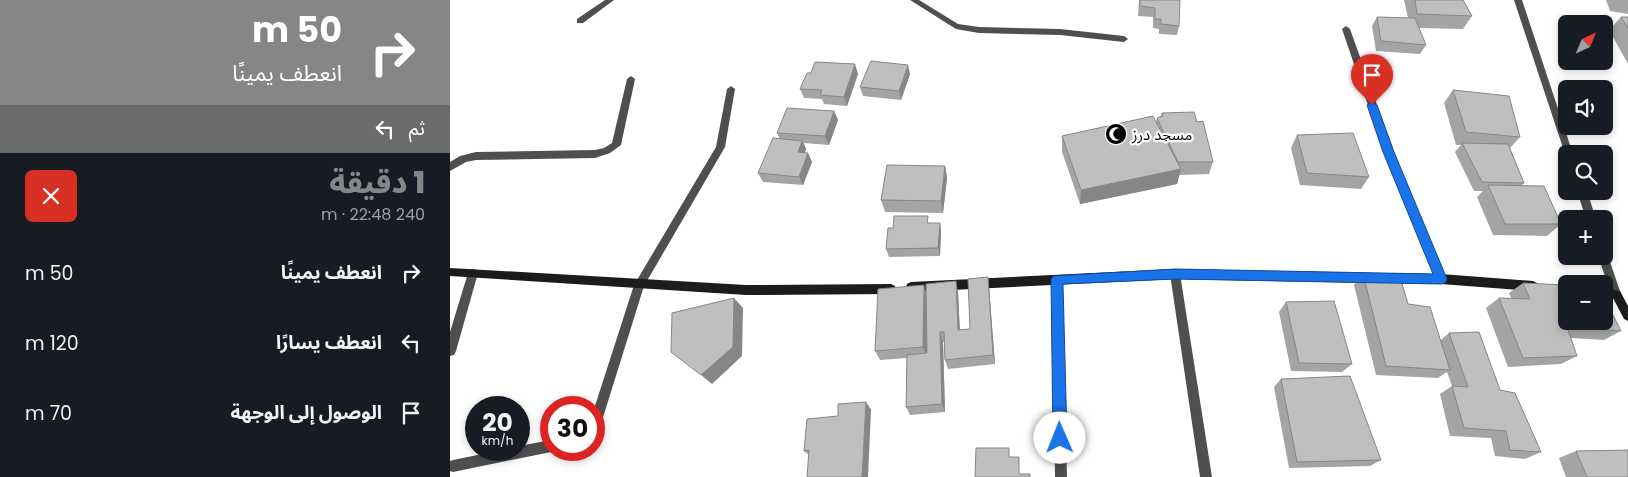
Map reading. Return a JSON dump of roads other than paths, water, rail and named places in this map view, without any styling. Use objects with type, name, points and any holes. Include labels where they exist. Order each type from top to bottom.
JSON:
[{"type":"street","points":[[580,21],[610,0]]},
{"type":"street","points":[[914,0],[956,26],[979,30],[1060,32],[1124,39]]},
{"type":"street","points":[[1518,0],[1566,145]]},
{"type":"street","points":[[1346,29],[1389,152],[1441,279]]},
{"type":"street","points":[[450,167],[463,159],[476,156],[595,154],[606,151],[616,145],[631,78]]},
{"type":"street","points":[[603,396],[638,285],[720,147],[731,90]]},
{"type":"street","points":[[1606,265],[1616,294],[1628,316]]},
{"type":"street","points":[[450,272],[638,285],[746,290],[867,290],[1175,274],[1441,279],[1540,287]]},
{"type":"street","points":[[450,351],[473,273]]},
{"type":"street","points":[[1175,274],[1206,477]]},
{"type":"street","points":[[1057,280],[1061,477]]},
{"type":"street","points":[[453,466],[540,448]]},
{"type":"place","name":"مسجد درز","points":[[1116,134]]}]
